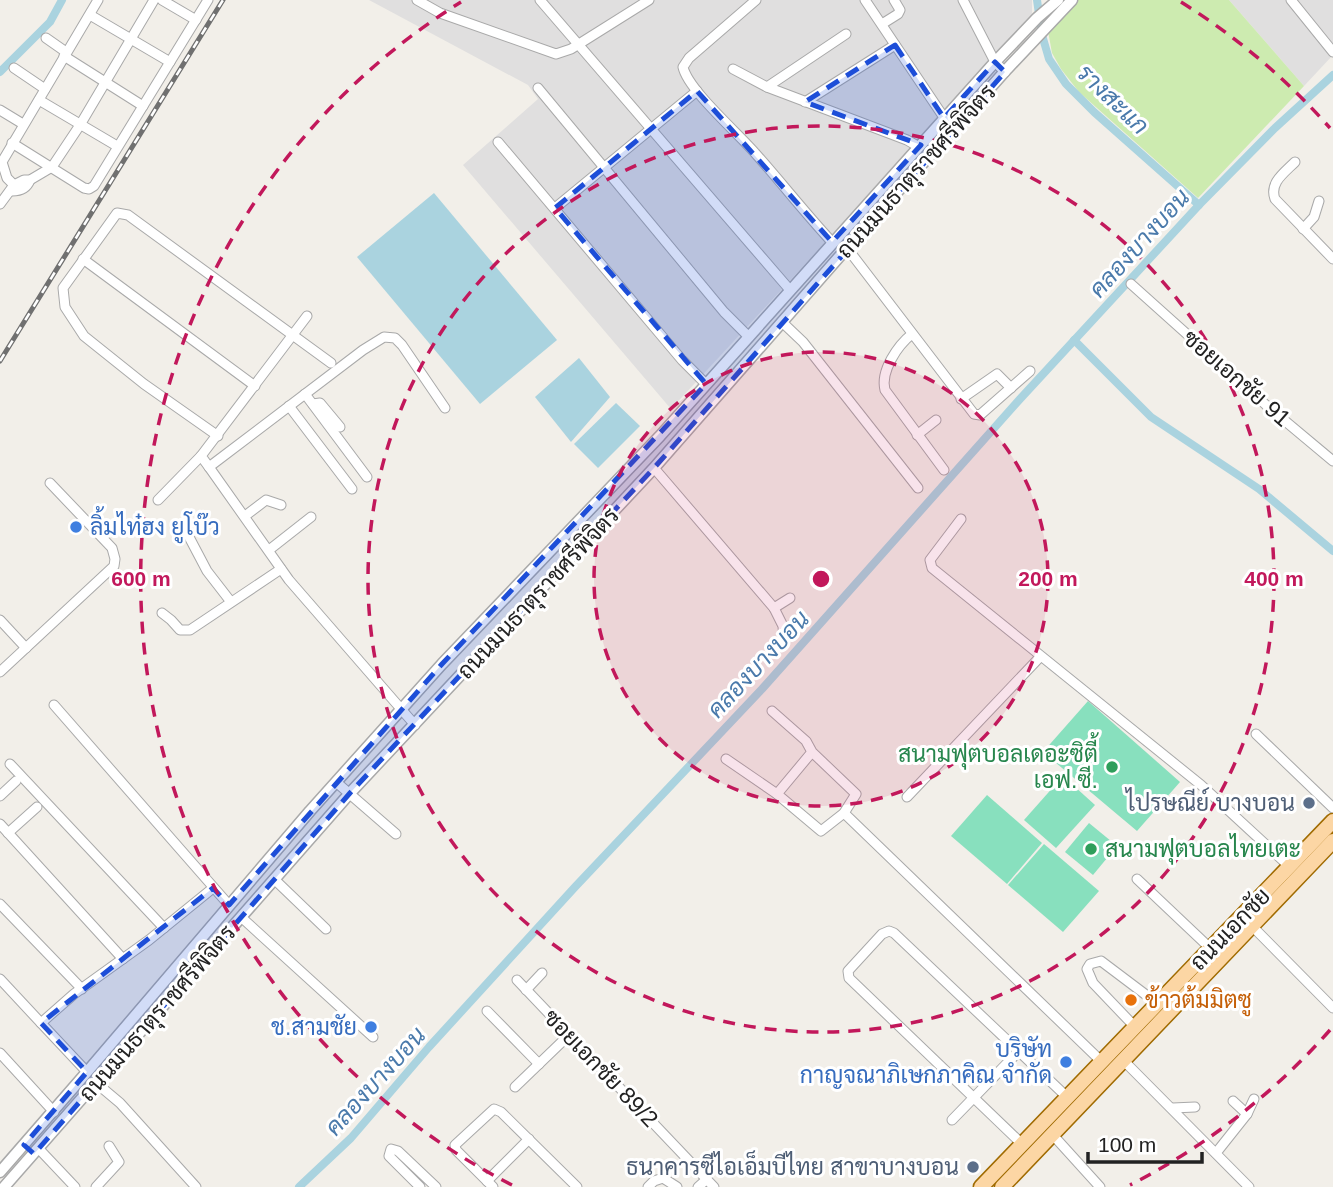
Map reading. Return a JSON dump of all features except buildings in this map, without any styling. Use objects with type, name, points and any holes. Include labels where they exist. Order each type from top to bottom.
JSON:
[{"type":"main road","name":"ถนนเอกชัย","points":[[981,1187],[1290,867],[1331,830]]},
{"type":"main road","name":"ถนนเอกชัย","points":[[1002,1187],[1252,926],[1331,830]]},
{"type":"street","points":[[8,194],[2,162],[98,0]]},
{"type":"street","points":[[8,194],[24,180],[30,180],[52,167],[154,0]]},
{"type":"street","points":[[162,0],[196,20]]},
{"type":"street","points":[[12,143],[84,188],[94,186],[208,0]]},
{"type":"street","points":[[417,0],[440,13],[548,52],[564,53],[649,0]]},
{"type":"street","points":[[541,0],[790,290]]},
{"type":"street","points":[[756,0],[685,62],[684,73],[832,242]]},
{"type":"street","points":[[865,0],[953,131]]},
{"type":"street","points":[[881,24],[898,14],[900,10],[894,0]]},
{"type":"street","points":[[963,0],[995,62],[1005,72]]},
{"type":"street","points":[[1291,0],[1333,52]]},
{"type":"street","name":"ถนนมนธาตุราชศรีพิจิตร","points":[[5,1181],[24,1145],[336,782],[660,436],[995,62],[1037,19],[1063,4]]},
{"type":"street","name":"ถนนมนธาตุราชศรีพิจิตร","points":[[5,1181],[37,1152],[95,1082],[351,793],[654,468],[1038,36],[1063,4]]},
{"type":"street","points":[[90,15],[170,62]]},
{"type":"street","points":[[1025,31],[1038,36]]},
{"type":"street","points":[[767,87],[846,34]]},
{"type":"street","points":[[46,38],[105,83],[143,106]]},
{"type":"street","points":[[805,102],[895,45]]},
{"type":"street","points":[[14,68],[45,89]]},
{"type":"street","points":[[733,69],[767,87],[907,140],[919,147]]},
{"type":"street","points":[[538,88],[724,312],[748,337]]},
{"type":"street","points":[[555,208],[697,91]]},
{"type":"street","points":[[38,100],[117,146]]},
{"type":"street","points":[[0,110],[23,124]]},
{"type":"street","points":[[498,142],[673,350],[706,384]]},
{"type":"street","points":[[1295,162],[1273,185],[1272,191],[1280,206],[1333,259]]},
{"type":"street","points":[[1303,229],[1314,217],[1319,201]]},
{"type":"street","points":[[218,436],[144,384],[77,328],[65,307],[63,288],[112,217],[117,214],[128,215],[331,363]]},
{"type":"street","points":[[847,248],[974,414],[980,415],[1030,371]]},
{"type":"street","points":[[83,259],[255,386]]},
{"type":"street","name":"ซอยเอกชัย 91","points":[[1132,285],[1333,461]]},
{"type":"street","points":[[158,500],[218,436],[307,316]]},
{"type":"street","points":[[783,323],[803,342],[918,488]]},
{"type":"street","points":[[912,334],[903,341],[896,353],[883,385],[944,470]]},
{"type":"street","points":[[209,467],[377,340],[390,336],[402,345],[445,408]]},
{"type":"street","points":[[961,399],[997,374],[1011,388]]},
{"type":"street","points":[[305,394],[367,477]]},
{"type":"street","points":[[313,404],[321,404],[340,427]]},
{"type":"street","points":[[289,405],[352,489]]},
{"type":"street","points":[[917,435],[936,420]]},
{"type":"street","points":[[201,456],[281,569],[415,726]]},
{"type":"street","points":[[654,468],[774,608],[783,626],[784,641]]},
{"type":"street","points":[[0,672],[114,566],[112,548],[50,483]]},
{"type":"street","points":[[245,516],[266,500],[281,505]]},
{"type":"street","points":[[269,550],[311,517]]},
{"type":"street","points":[[961,519],[933,555],[930,564],[1201,785],[1290,867]]},
{"type":"street","points":[[188,535],[207,571],[231,602]]},
{"type":"street","points":[[162,613],[177,628],[186,631],[281,569]]},
{"type":"street","points":[[774,608],[790,598]]},
{"type":"street","points":[[0,620],[26,648]]},
{"type":"street","points":[[907,797],[1041,657]]},
{"type":"street","points":[[54,705],[229,905]]},
{"type":"street","points":[[726,759],[777,794],[817,831],[824,830],[844,813],[856,796],[855,792],[812,752],[806,741],[772,712]]},
{"type":"street","points":[[1256,734],[1333,808]]},
{"type":"street","points":[[777,794],[812,752]]},
{"type":"street","points":[[10,764],[164,928]]},
{"type":"street","points":[[0,796],[16,781]]},
{"type":"street","points":[[336,782],[396,834]]},
{"type":"street","points":[[8,833],[37,807]]},
{"type":"street","points":[[844,813],[1102,1062]]},
{"type":"street","points":[[0,824],[123,959]]},
{"type":"street","points":[[274,879],[326,929]]},
{"type":"street","points":[[1137,879],[1211,949]]},
{"type":"street","points":[[41,1023],[213,888]]},
{"type":"street","points":[[0,904],[82,989]]},
{"type":"street","points":[[241,916],[373,1037]]},
{"type":"street","points":[[1252,926],[1333,1008]]},
{"type":"street","points":[[1022,1144],[849,978],[848,971],[882,934],[889,931],[894,933],[1067,1097]]},
{"type":"street","points":[[1136,1028],[1093,984],[1087,969],[1090,964],[1101,961],[1158,1004]]},
{"type":"street","points":[[526,990],[542,973]]},
{"type":"street","points":[[0,979],[87,1072]]},
{"type":"street","name":"ซอยเอกชัย 89/2","points":[[517,980],[714,1187]]},
{"type":"street","points":[[487,1011],[539,1064]]},
{"type":"street","points":[[515,1087],[569,1035]]},
{"type":"street","points":[[952,1120],[1018,1052]]},
{"type":"street","points":[[0,1053],[54,1112]]},
{"type":"street","points":[[1125,1061],[1249,1187]]},
{"type":"street","points":[[95,1082],[120,1103],[196,1187]]},
{"type":"street","points":[[1216,1153],[1247,1114],[1254,1099]]},
{"type":"street","points":[[1233,1101],[1247,1114]]},
{"type":"street","points":[[1173,1108],[1195,1107]]},
{"type":"street","points":[[529,1139],[490,1184],[456,1150],[457,1143],[494,1109],[501,1111],[529,1139],[577,1187]]},
{"type":"street","points":[[1052,1134],[1100,1187]]},
{"type":"street","points":[[24,1145],[37,1152],[75,1187]]},
{"type":"street","points":[[96,1187],[119,1162],[109,1146]]},
{"type":"street","points":[[419,1187],[389,1156],[391,1149],[398,1151],[436,1187]]},
{"type":"street","points":[[648,1187],[663,1178],[677,1187]]},
{"type":"street","points":[[698,1187],[707,1179]]},
{"type":"highlighted area","points":[[895,45],[944,118],[995,62],[1005,72],[654,468],[350,793],[34,1154],[24,1145],[87,1072],[41,1023],[213,888],[229,905],[442,664],[706,384],[555,208],[697,91],[832,242],[921,145],[805,102]]},
{"type":"shaded area","points":[[369,0],[1032,0],[1032,19],[671,409],[463,165],[538,99],[528,85]]},
{"type":"shaded area","points":[[1229,0],[1333,0],[1333,55],[1304,86]]},
{"type":"green space","points":[[1076,0],[1229,0],[1304,86],[1198,198],[1079,92],[1061,69],[1052,53],[1048,31]]},
{"type":"green space","name":"สนามฟุตบอลเดอะซิตี้ เอฟ.ซี.","points":[[1088,701],[1180,782],[1137,831],[1043,752]]},
{"type":"green space","points":[[1063,776],[1095,805],[1056,848],[1024,820]]},
{"type":"green space","points":[[987,795],[1042,843],[1007,884],[951,836]]},
{"type":"green space","name":"สนามฟุตบอลไทยเตะ","points":[[1089,823],[1117,846],[1093,875],[1065,852]]},
{"type":"green space","points":[[1044,844],[1099,891],[1063,932],[1008,885]]},
{"type":"water","points":[[434,193],[557,340],[480,404],[357,257]]},
{"type":"water","points":[[579,358],[610,397],[571,442],[535,397]]},
{"type":"water","points":[[616,403],[640,426],[598,468],[574,444]]},
{"type":"waterway","points":[[0,72],[50,22],[62,0]]},
{"type":"waterway","name":"รางสะแก","points":[[1037,0],[1049,59],[1066,84],[1199,205]]},
{"type":"waterway","name":"คลองบางบอน","points":[[299,1187],[351,1138],[429,1047],[762,689],[1020,399],[1199,205],[1275,128],[1333,75]]},
{"type":"waterway","points":[[1074,340],[1151,417],[1259,489],[1333,551]]},
{"type":"railway","points":[[0,361],[223,0]]},
{"type":"place","name":"ลิ้มไท๋ฮง ยูโบ๊ว","points":[[76,527]]},
{"type":"place","name":"สนามฟุตบอลเดอะซิตี้ เอฟ.ซี.","points":[[1112,767]]},
{"type":"place","name":"ไปรษณีย์ บางบอน","points":[[1309,803]]},
{"type":"place","name":"สนามฟุตบอลไทยเตะ","points":[[1091,849]]},
{"type":"place","name":"ข้าวต้มมิตซู","points":[[1131,1000]]},
{"type":"place","name":"ช.สามชัย","points":[[371,1027]]},
{"type":"place","name":"บริษัท กาญจณาภิเษกภาคิณ จำกัด","points":[[1066,1062]]},
{"type":"place","name":"ธนาคารซีไอเอ็มบีไทย สาขาบางบอน","points":[[973,1167]]}]
